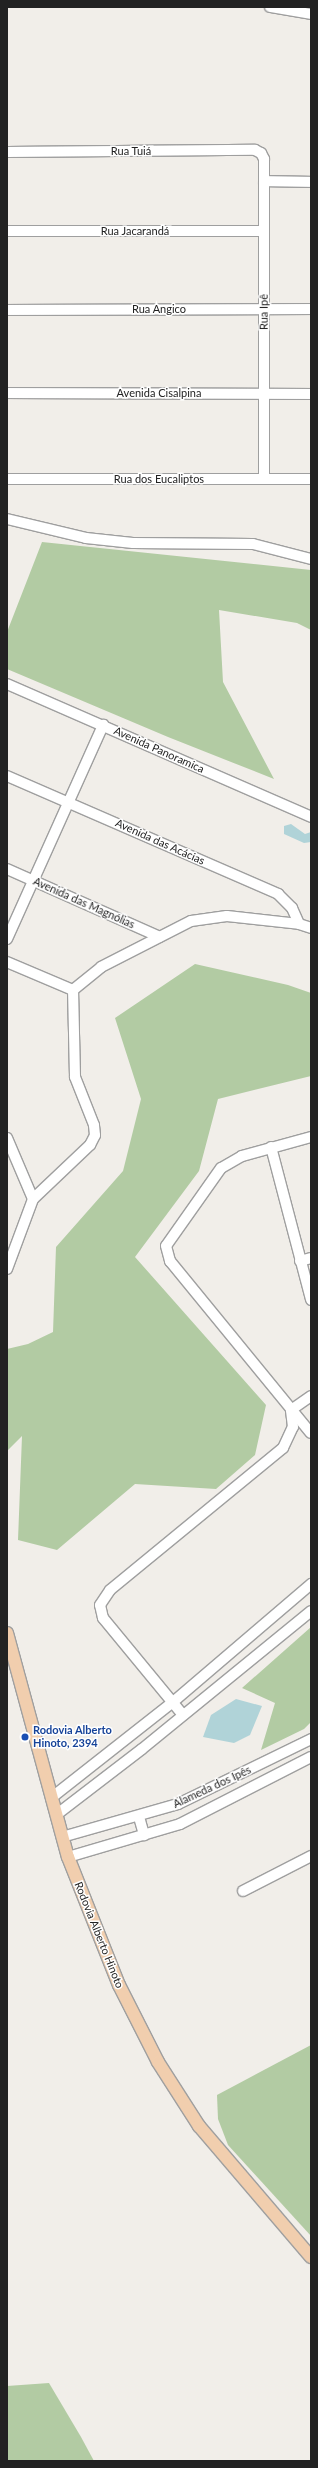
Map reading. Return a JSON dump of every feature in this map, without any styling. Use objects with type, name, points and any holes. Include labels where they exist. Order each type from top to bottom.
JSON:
[{"type":"main road","name":"Rodovia Alberto Hinoto","points":[[7,1633],[68,1857],[119,1985],[180,2098],[232,2166],[311,2257]]},
{"type":"street","points":[[270,7],[311,14]]},
{"type":"street","name":"Rua Tuiá","points":[[7,152],[255,150]]},
{"type":"street","name":"Rua Ipê","points":[[255,150],[262,153],[264,159],[264,479]]},
{"type":"street","points":[[264,181],[311,182]]},
{"type":"street","name":"Rua Jacarandá","points":[[7,231],[263,231]]},
{"type":"street","name":"Rua Angico","points":[[7,310],[311,309]]},
{"type":"street","name":"Avenida Cisalpina","points":[[7,393],[311,394]]},
{"type":"street","name":"Rua dos Eucaliptos","points":[[7,479],[311,479]]},
{"type":"street","points":[[7,519],[86,538],[133,543],[253,544],[311,559]]},
{"type":"street","name":"Avenida Panoramica","points":[[7,684],[311,817]]},
{"type":"street","points":[[7,939],[103,726]]},
{"type":"street","name":"Avenida das Acácias","points":[[7,776],[278,894],[292,908],[299,924]]},
{"type":"street","name":"Avenida das Magnólias","points":[[7,869],[160,937]]},
{"type":"street","points":[[73,990],[101,967],[191,921],[208,917],[227,916],[299,924],[311,928]]},
{"type":"street","points":[[7,962],[73,990]]},
{"type":"street","points":[[7,1269],[33,1199],[90,1145],[95,1135],[94,1125],[75,1077],[73,990]]},
{"type":"street","points":[[311,1137],[271,1146],[242,1156],[220,1168],[170,1238],[166,1253],[170,1261],[311,1433]]},
{"type":"street","points":[[7,1138],[33,1199]]},
{"type":"street","points":[[271,1146],[311,1300]]},
{"type":"street","points":[[300,1261],[311,1258]]},
{"type":"street","points":[[291,1410],[311,1396]]},
{"type":"street","points":[[183,1715],[103,1618],[100,1605],[110,1590],[283,1448],[293,1427],[291,1410]]},
{"type":"street","points":[[51,1798],[173,1702],[311,1584]]},
{"type":"street","points":[[56,1815],[147,1745],[311,1610]]},
{"type":"street","points":[[135,1732],[147,1745]]},
{"type":"street","name":"Alameda dos Ipês","points":[[62,1837],[178,1804],[311,1739]]},
{"type":"street","points":[[115,1749],[126,1761]]},
{"type":"street","name":"Alameda dos Ipês","points":[[68,1857],[185,1822],[311,1757]]},
{"type":"street","points":[[178,1804],[185,1822]]},
{"type":"street","points":[[138,1816],[144,1835]]},
{"type":"street","points":[[243,1891],[311,1856]]},
{"type":"green space","points":[[42,542],[311,570],[311,630],[297,623],[219,610],[223,682],[274,779],[168,737],[7,669],[7,632]]},
{"type":"green space","points":[[195,964],[288,985],[311,993],[311,1076],[218,1099],[199,1171],[135,1257],[266,1405],[255,1455],[216,1489],[135,1484],[57,1550],[18,1540],[22,1436],[7,1451],[7,1349],[28,1344],[53,1332],[56,1247],[123,1171],[141,1099],[115,1018]]},
{"type":"green space","points":[[311,1627],[311,1722],[304,1729],[261,1750],[275,1703],[242,1688]]},
{"type":"green space","points":[[311,2045],[311,2236],[228,2145],[218,2119],[217,2095]]},
{"type":"green space","points":[[49,2383],[94,2461],[7,2461],[7,2386]]},
{"type":"water","points":[[291,824],[305,834],[311,832],[311,842],[304,843],[284,834],[284,826]]},
{"type":"water","points":[[236,1699],[262,1706],[250,1735],[234,1743],[203,1737],[211,1715]]},
{"type":"place","name":"Rodovia Alberto Hinoto, 2394","points":[[25,1737]]}]
